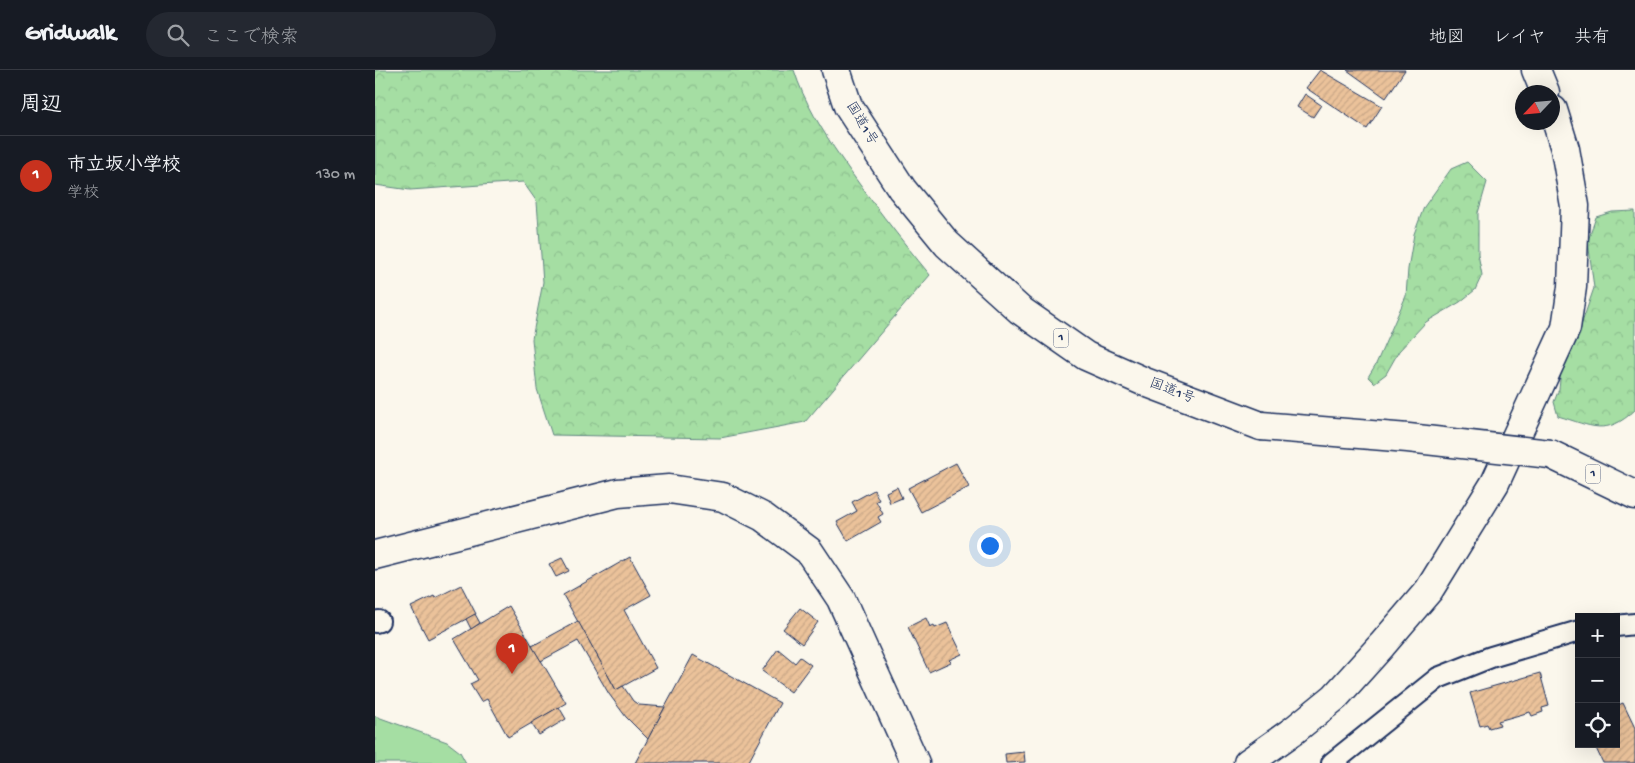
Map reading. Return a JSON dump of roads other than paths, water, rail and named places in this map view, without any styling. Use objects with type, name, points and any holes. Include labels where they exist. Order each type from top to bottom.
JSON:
[{"type":"main road","name":"国道1号","points":[[836,70],[849,106],[902,189],[947,244],[1020,310],[1086,356],[1145,382],[1261,426],[1408,438],[1550,454],[1634,495]]},
{"type":"main road","points":[[1536,70],[1542,85]]},
{"type":"main road","points":[[1248,763],[1293,731],[1335,697],[1382,645],[1429,590],[1495,483],[1566,328],[1572,287],[1575,206],[1565,149],[1559,130]]},
{"type":"main road","points":[[375,555],[618,493],[669,489],[723,497],[763,516],[809,551],[841,599],[915,763]]},
{"type":"street","points":[[1620,626],[1635,624]]},
{"type":"street","points":[[1332,763],[1438,678],[1491,656],[1575,632]]},
{"type":"place","name":"市立坂小学校","points":[[512,674]]}]
